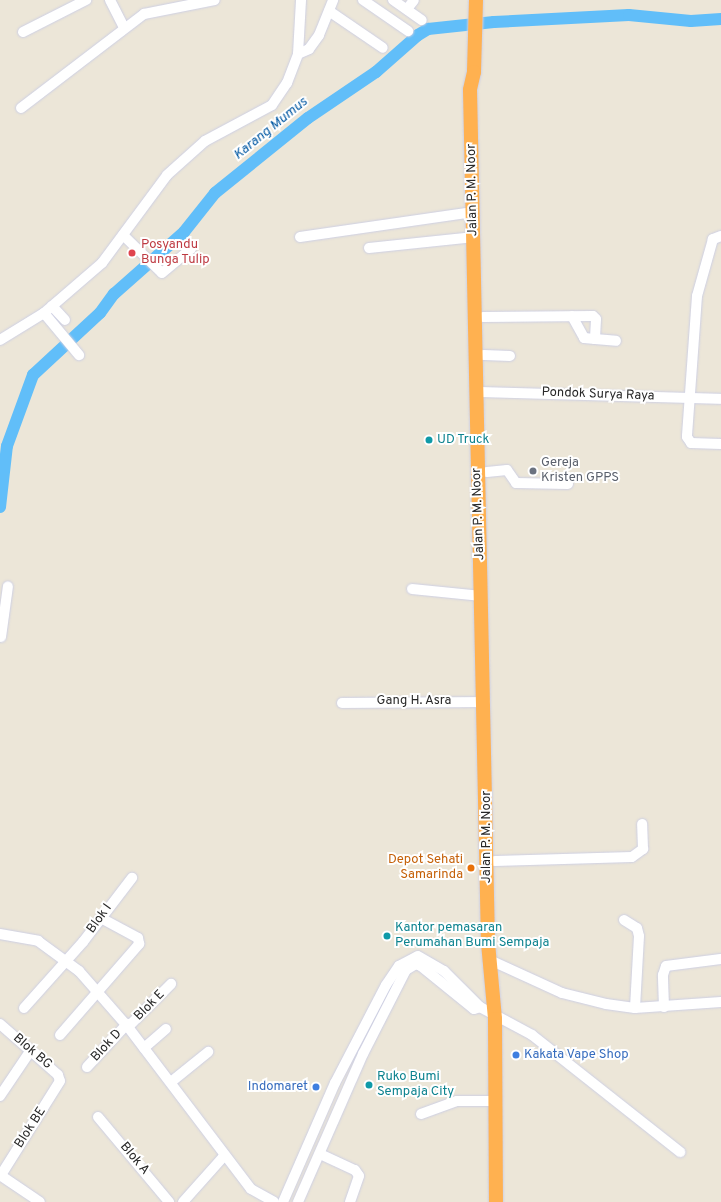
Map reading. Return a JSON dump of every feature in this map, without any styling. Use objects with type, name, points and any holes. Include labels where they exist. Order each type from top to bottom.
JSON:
[{"type":"highway","name":"Jalan P. M. Noor","points":[[476,0],[474,72],[470,90],[474,212],[483,317],[484,355],[480,392],[487,472],[484,593],[485,702],[491,844],[495,861],[495,948],[492,958]]},
{"type":"highway","name":"Jalan P. M. Noor","points":[[474,72],[478,89],[476,239],[491,844],[488,943],[492,958],[494,1014],[496,1202]]},
{"type":"street","points":[[23,32],[86,0]]},
{"type":"street","points":[[110,0],[124,28]]},
{"type":"street","points":[[21,108],[144,14],[216,0]]},
{"type":"street","points":[[0,340],[44,313],[102,263],[167,175],[205,141],[272,105],[287,83],[298,54],[301,0]]},
{"type":"street","points":[[298,54],[311,51],[330,11],[333,0]]},
{"type":"street","points":[[363,0],[408,30]]},
{"type":"street","points":[[393,0],[422,20]]},
{"type":"street","points":[[407,9],[414,0]]},
{"type":"street","points":[[330,11],[383,48]]},
{"type":"street","points":[[300,237],[474,212]]},
{"type":"street","points":[[123,235],[147,257],[161,273],[191,249]]},
{"type":"street","points":[[721,236],[713,239],[697,296],[691,341],[689,441],[721,444]]},
{"type":"street","points":[[369,248],[476,239]]},
{"type":"street","points":[[52,306],[65,320]]},
{"type":"street","points":[[44,313],[78,353]]},
{"type":"street","points":[[483,317],[572,316],[596,319],[595,339]]},
{"type":"street","points":[[572,316],[584,338],[616,341]]},
{"type":"street","points":[[484,355],[510,356]]},
{"type":"street","name":"Pondok Surya Raya","points":[[480,392],[721,399]]},
{"type":"street","points":[[487,472],[507,470],[516,483],[568,484]]},
{"type":"street","points":[[1,637],[2,618],[8,586]]},
{"type":"street","points":[[412,589],[484,593]]},
{"type":"street","name":"Gang H. Asra","points":[[342,702],[485,702]]},
{"type":"street","points":[[495,861],[632,857],[643,849],[642,824]]},
{"type":"street","name":"Blok I","points":[[24,1008],[102,918],[132,878]]},
{"type":"street","points":[[60,1035],[100,993],[140,941],[102,918]]},
{"type":"street","points":[[624,920],[637,928],[639,936],[635,1008]]},
{"type":"street","points":[[0,934],[38,940],[67,960],[100,993],[128,1025],[224,1156],[251,1188],[274,1202]]},
{"type":"street","points":[[492,958],[575,997],[635,1008],[721,1002]]},
{"type":"street","points":[[664,1007],[662,975],[666,966],[721,959]]},
{"type":"street","points":[[414,961],[474,1010],[480,1007],[532,1035],[680,1152]]},
{"type":"street","points":[[298,1202],[363,1054],[401,979],[414,961]]},
{"type":"street","points":[[283,1202],[335,1084],[386,985],[399,966],[414,961]]},
{"type":"street","name":"Blok E","points":[[128,1025],[172,984]]},
{"type":"street","name":"Blok BG","points":[[0,1024],[30,1050],[60,1081]]},
{"type":"street","name":"Blok D","points":[[87,1067],[128,1025]]},
{"type":"street","points":[[144,1048],[166,1029]]},
{"type":"street","points":[[0,1096],[30,1050]]},
{"type":"street","points":[[171,1082],[208,1052]]},
{"type":"street","name":"Blok BE","points":[[0,1175],[60,1081]]},
{"type":"street","points":[[421,1114],[457,1101],[495,1101]]},
{"type":"street","name":"Blok A","points":[[98,1117],[169,1202]]},
{"type":"street","points":[[320,1154],[355,1170],[359,1176],[350,1202]]},
{"type":"street","points":[[183,1202],[224,1156]]},
{"type":"street","points":[[0,1175],[40,1202]]},
{"type":"waterway","name":"Karang Mumus","points":[[0,507],[7,446],[33,375],[100,313],[114,294],[184,232],[215,193],[308,118],[376,72],[418,35],[428,29],[494,22],[629,15],[691,21],[721,19]]},
{"type":"place","name":"Posyandu Bunga Tulip","points":[[132,253]]},
{"type":"place","name":"UD Truck","points":[[429,440]]},
{"type":"place","name":"Gereja Kristen GPPS","points":[[533,471]]},
{"type":"place","name":"Depot Sehati Samarinda","points":[[471,868]]},
{"type":"place","name":"Kantor pemasaran Perumahan Bumi Sempaja","points":[[387,936]]},
{"type":"place","name":"Kakata Vape Shop","points":[[516,1055]]},
{"type":"place","name":"Ruko Bumi Sempaja City","points":[[369,1085]]},
{"type":"place","name":"Indomaret","points":[[316,1087]]}]
